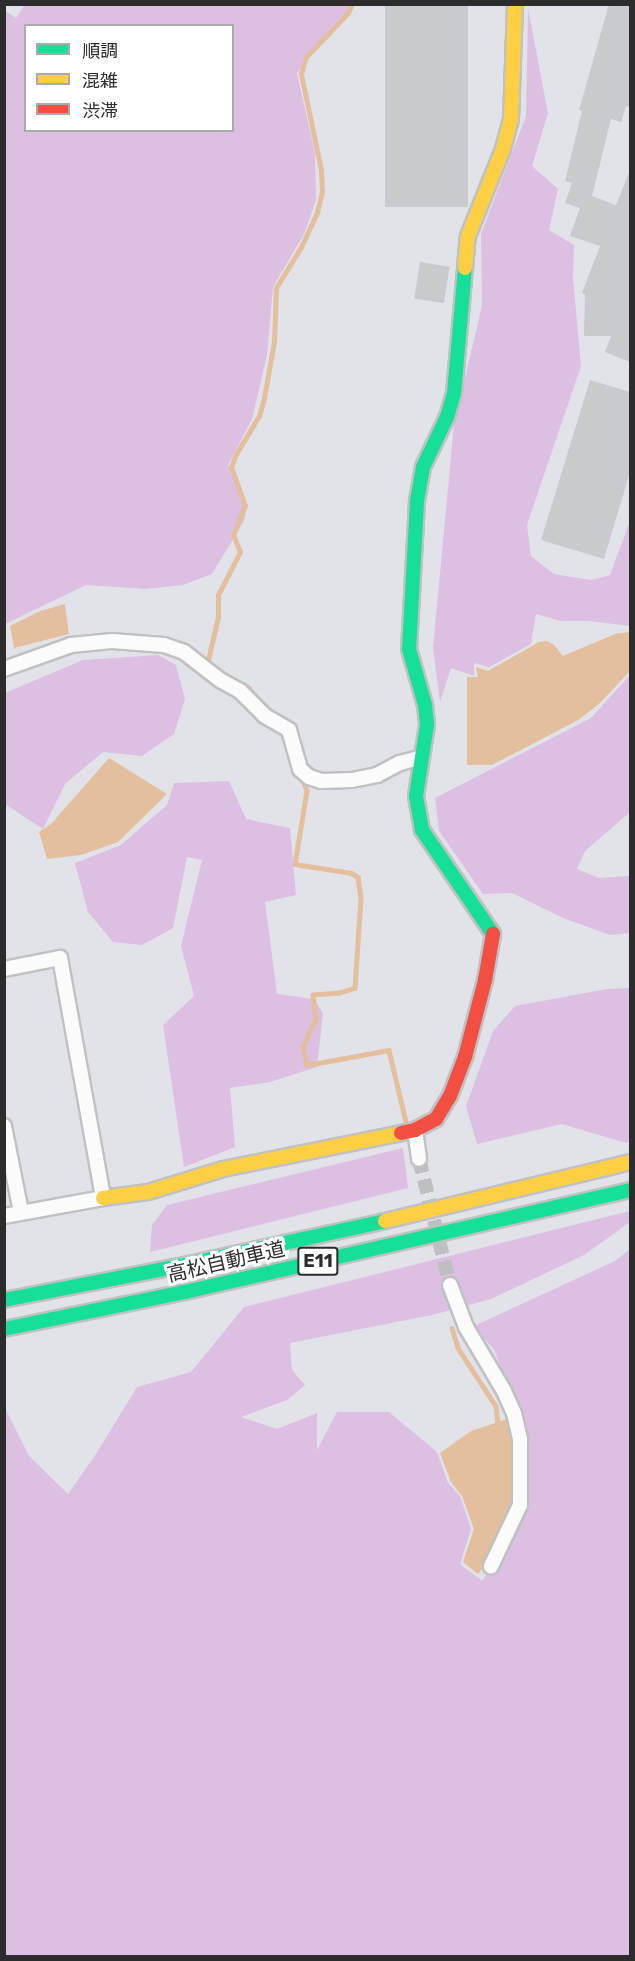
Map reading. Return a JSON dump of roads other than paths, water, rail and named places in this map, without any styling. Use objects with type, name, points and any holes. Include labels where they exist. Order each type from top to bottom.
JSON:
[{"type":"main road","points":[[104,1198],[148,1192],[223,1169],[414,1130],[436,1119],[450,1096],[465,1057],[485,980],[493,932],[422,830],[416,796],[427,725],[425,705],[409,649],[417,502],[423,467],[447,417],[454,393],[468,236],[503,149],[511,119],[515,4]]},
{"type":"main road","name":"高松自動車道","points":[[4,1300],[201,1261],[416,1214],[630,1162]]},
{"type":"main road","name":"高松自動車道","points":[[4,1329],[185,1292],[630,1190]]},
{"type":"street","points":[[4,669],[71,645],[112,640],[164,645],[184,652],[219,680],[240,691],[265,716],[289,730],[300,769],[309,777],[321,781],[352,780],[377,774],[400,763],[422,757]]},
{"type":"street","points":[[4,969],[60,958],[104,1198],[4,1216]]},
{"type":"street","points":[[4,1126],[21,1212]]},
{"type":"street","points":[[414,1130],[419,1159]]},
{"type":"street","points":[[450,1285],[466,1327],[504,1390],[514,1413],[520,1440],[520,1505],[491,1566]]},
{"type":"waterway","points":[[207,664],[218,617],[218,595],[240,552],[233,535],[245,506],[231,467],[236,454],[259,416],[264,398],[274,342],[276,288],[301,247],[317,212],[322,192],[321,170],[301,74],[306,57],[348,13],[352,4]]},
{"type":"waterway","points":[[217,670],[249,688],[266,709],[283,718],[286,724]]},
{"type":"waterway","points":[[302,777],[307,791],[295,864],[351,873],[358,877],[361,898],[355,988],[340,993],[313,995],[316,1019],[303,1047],[307,1065],[389,1050],[406,1122]]},
{"type":"waterway","points":[[452,1328],[458,1348],[496,1406],[498,1424]]},
{"type":"tunnel","points":[[419,1159],[450,1285]]}]
